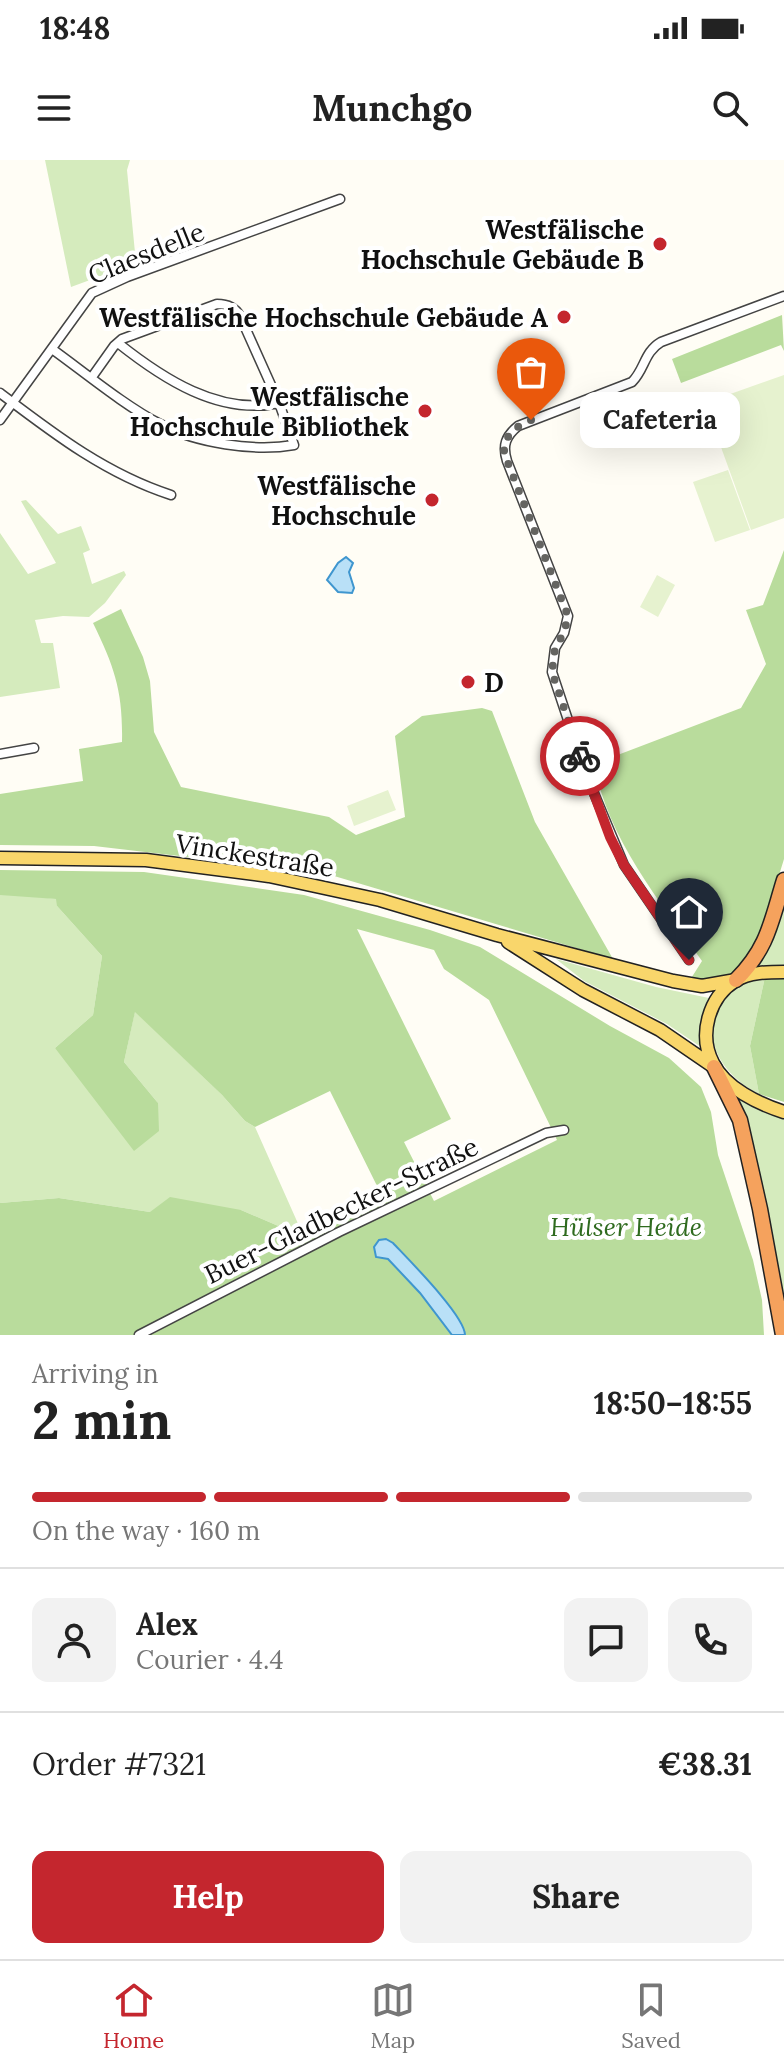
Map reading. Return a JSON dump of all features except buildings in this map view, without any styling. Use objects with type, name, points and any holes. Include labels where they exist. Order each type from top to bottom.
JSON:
[{"type":"highway","points":[[736,980],[761,950],[784,880]]},
{"type":"highway","points":[[714,1067],[740,1120],[783,1335]]},
{"type":"main road","name":"Vinckestraße","points":[[0,858],[146,860],[269,876],[380,900],[497,935],[694,985],[711,986],[754,973],[784,972]]},
{"type":"main road","name":"Vinckestraße","points":[[497,935],[583,990],[660,1030],[714,1067],[747,1095],[782,1111]]},
{"type":"main road","points":[[714,1067],[706,1038],[708,1017],[715,1001],[736,980]]},
{"type":"street","name":"Claesdelle","points":[[0,420],[84,302],[99,289],[340,199]]},
{"type":"street","points":[[689,960],[624,865],[586,774],[552,672],[555,648],[564,633],[568,616],[507,461],[504,445],[518,426],[632,382],[640,372],[646,355],[661,342],[784,296]]},
{"type":"street","points":[[52,349],[92,377],[160,424],[187,435],[262,448],[294,445],[279,403],[237,311],[225,304],[217,304],[118,343],[92,377]]},
{"type":"street","points":[[118,343],[166,378],[196,393],[246,405],[279,403]]},
{"type":"street","points":[[0,393],[72,448],[110,469],[171,495]]},
{"type":"street","points":[[0,754],[34,748]]},
{"type":"street","name":"Buer-Gladbecker-Straße","points":[[139,1335],[391,1206],[546,1133],[564,1130]]},
{"type":"green space","points":[[45,160],[130,160],[127,170],[136,263],[71,287]]},
{"type":"green space","points":[[782,315],[784,351],[781,345],[681,383],[672,359]]},
{"type":"green space","points":[[784,375],[784,518],[751,530],[705,403]]},
{"type":"green space","points":[[728,470],[750,530],[715,542],[693,482]]},
{"type":"green space","points":[[26,500],[58,534],[81,526],[90,550],[83,553],[92,584],[124,571],[126,575],[105,603],[89,617],[63,616],[35,620],[41,643],[53,643],[60,688],[0,697],[0,533],[28,574],[56,563],[21,501]]},
{"type":"green space","points":[[784,550],[784,859],[759,940],[739,972],[722,980],[690,980],[702,961],[623,843],[601,791],[594,764],[741,708],[766,664],[746,610],[763,605]]},
{"type":"green space","points":[[657,575],[675,585],[658,617],[640,607]]},
{"type":"green space","points":[[121,609],[143,657],[150,681],[154,732],[181,787],[329,817],[356,835],[405,817],[395,736],[422,716],[482,708],[492,711],[535,822],[613,959],[324,873],[94,846],[0,845],[0,794],[83,781],[79,749],[122,742],[116,681],[93,623]]},
{"type":"green space","points":[[388,790],[396,810],[354,826],[347,806]]},
{"type":"green space","name":"Hülser Heide","points":[[0,870],[144,872],[304,895],[480,947],[669,1058],[701,1087],[711,1112],[718,1155],[753,1260],[762,1300],[764,1335],[0,1335],[0,1203],[59,1198],[150,1212],[170,1197],[241,1210],[304,1237],[383,1198],[330,1091],[255,1127],[245,1121],[135,1012],[124,1062],[158,1103],[159,1131],[134,1151],[55,1048],[93,1015],[102,956],[57,906],[56,899],[0,895]],"holes":[[[357,929],[434,950],[444,969],[489,1000],[557,1140],[434,1201],[404,1142],[451,1119]]]},
{"type":"green space","points":[[0,895],[57,899],[57,906],[102,956],[93,1015],[55,1048],[158,1103],[124,1062],[135,1011],[245,1121],[255,1127],[304,1237],[241,1210],[150,1212],[59,1198],[0,1203]]},
{"type":"green space","points":[[784,895],[784,965],[759,966],[769,945]]},
{"type":"green space","points":[[556,959],[656,987],[709,998],[700,1025],[701,1047],[667,1024],[584,981]]},
{"type":"green space","points":[[765,977],[750,1046],[759,1094],[739,1081],[724,1065],[715,1048],[712,1030],[715,1013],[725,998],[742,986]]},
{"type":"green space","points":[[765,977],[784,979],[784,1102],[759,1094],[750,1046]]},
{"type":"green space","points":[[738,1098],[784,1119],[784,1322],[743,1114]]},
{"type":"water","points":[[346,557],[353,563],[349,572],[354,588],[352,593],[338,592],[327,580]]},
{"type":"water","points":[[386,1239],[446,1302],[463,1326],[465,1335],[452,1335],[420,1293],[388,1259],[376,1257],[374,1247],[379,1240]]},
{"type":"way so far","points":[[531,420],[512,431],[504,445],[504,453],[568,616],[551,661],[580,756]]},
{"type":"place","name":"Westfälische Hochschule Gebäude B","points":[[660,244]]},
{"type":"place","name":"Westfälische Hochschule Gebäude A","points":[[564,317]]},
{"type":"place","name":"Westfälische Hochschule Bibliothek","points":[[425,411]]},
{"type":"place","name":"Cafeteria","points":[[531,420]]},
{"type":"place","name":"Westfälische Hochschule","points":[[432,500]]},
{"type":"place","name":"D","points":[[468,682]]},
{"type":"route","points":[[580,756],[610,837],[624,865],[689,960]]}]
